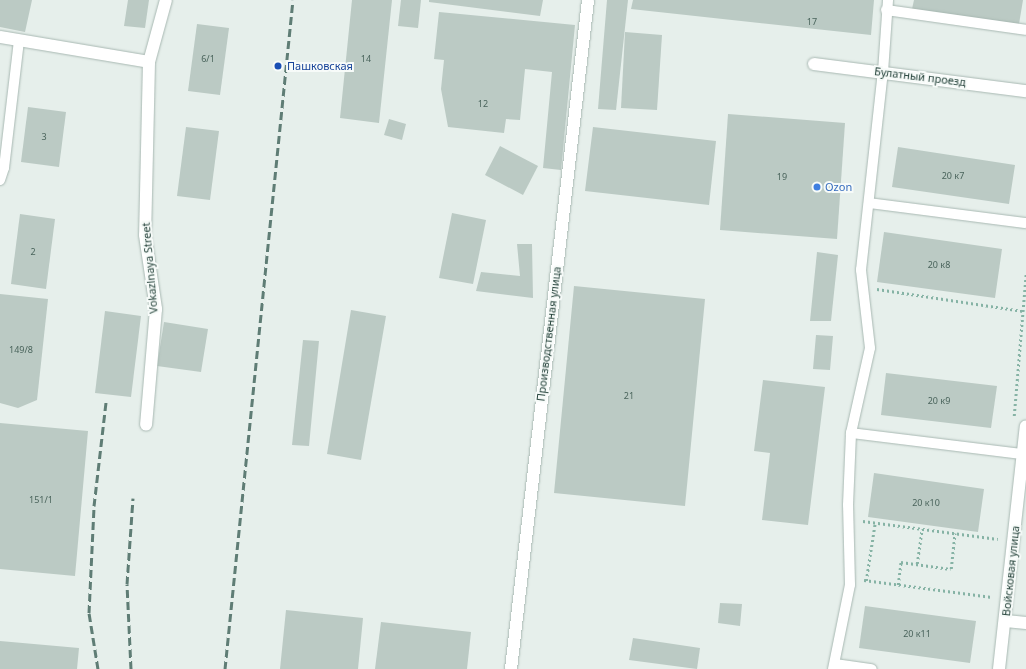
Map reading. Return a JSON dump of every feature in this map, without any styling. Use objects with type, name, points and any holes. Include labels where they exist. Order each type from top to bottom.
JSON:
[{"type":"street","name":"Vokazlnaya Street","points":[[146,425],[156,309],[145,235],[149,62],[166,0]]},
{"type":"street","name":"Производственная улица","points":[[511,669],[588,0]]},
{"type":"street","points":[[0,37],[149,62]]},
{"type":"street","name":"Булатный проезд","points":[[814,64],[1026,91]]},
{"type":"street","name":"Войсковая улица","points":[[999,669],[1006,620],[1026,426]]},
{"type":"street","points":[[1006,620],[1026,622]]},
{"type":"lane","points":[[872,669],[834,666],[850,578],[848,519],[851,434],[870,348],[861,270],[883,72],[887,5],[1026,30]]},
{"type":"lane","points":[[0,180],[4,168],[19,40]]},
{"type":"lane","points":[[869,203],[1026,223]]},
{"type":"lane","points":[[851,434],[1023,454]]},
{"type":"path","points":[[862,287],[1023,311]]},
{"type":"path","points":[[848,519],[1001,540]]},
{"type":"path","points":[[866,580],[875,523]]},
{"type":"path","points":[[917,564],[922,529]]},
{"type":"path","points":[[898,585],[901,562],[951,569],[955,533]]},
{"type":"path","points":[[850,578],[994,597]]},
{"type":"building","points":[[0,0],[32,0],[25,32],[0,27]]},
{"type":"building","points":[[128,0],[149,0],[145,28],[124,26]]},
{"type":"building","points":[[352,0],[392,0],[379,123],[340,118]]},
{"type":"building","points":[[401,0],[421,0],[418,28],[398,26]]},
{"type":"building","points":[[429,0],[543,0],[540,16],[429,2]]},
{"type":"building","points":[[607,0],[628,0],[616,110],[598,109]]},
{"type":"building","points":[[633,0],[874,0],[871,35],[631,9]]},
{"type":"building","points":[[914,0],[1023,0],[1019,24],[912,9]]},
{"type":"building","points":[[439,12],[575,25],[561,170],[543,168],[552,72],[525,69],[520,120],[506,119],[504,133],[448,127],[441,89],[444,60],[434,59]]},
{"type":"building","points":[[197,24],[229,28],[220,95],[188,91]]},
{"type":"building","points":[[625,32],[662,35],[657,110],[621,108]]},
{"type":"building","points":[[28,107],[66,112],[59,167],[21,162]]},
{"type":"building","points":[[728,114],[845,123],[837,239],[720,230]]},
{"type":"building","points":[[389,119],[406,124],[402,140],[384,135]]},
{"type":"building","points":[[186,127],[219,131],[210,200],[177,196]]},
{"type":"building","points":[[593,127],[716,141],[709,205],[585,191]]},
{"type":"building","points":[[500,146],[538,166],[523,195],[485,175]]},
{"type":"building","points":[[898,147],[1015,165],[1009,204],[892,187]]},
{"type":"building","points":[[452,213],[486,220],[473,284],[439,278]]},
{"type":"building","points":[[20,214],[55,219],[46,289],[11,284]]},
{"type":"building","points":[[884,232],[1002,249],[995,298],[877,282]]},
{"type":"building","points":[[517,244],[532,244],[533,298],[476,291],[481,272],[520,276]]},
{"type":"building","points":[[817,252],[838,255],[831,321],[810,321]]},
{"type":"building","points":[[574,286],[705,299],[685,506],[554,493]]},
{"type":"building","points":[[0,294],[48,299],[37,400],[18,408],[0,403]]},
{"type":"building","points":[[351,310],[386,316],[361,460],[327,454]]},
{"type":"building","points":[[105,311],[141,316],[131,397],[95,393]]},
{"type":"building","points":[[164,322],[208,329],[201,372],[157,366]]},
{"type":"building","points":[[816,335],[833,336],[830,370],[813,369]]},
{"type":"building","points":[[303,340],[319,341],[309,446],[292,445]]},
{"type":"building","points":[[886,373],[997,386],[991,428],[881,415]]},
{"type":"building","points":[[763,380],[825,387],[808,525],[762,520],[770,453],[754,451]]},
{"type":"building","points":[[0,423],[88,431],[75,576],[0,569]]},
{"type":"building","points":[[874,473],[984,489],[978,532],[868,517]]},
{"type":"building","points":[[720,603],[742,604],[740,626],[718,623]]},
{"type":"building","points":[[865,606],[976,621],[970,663],[859,648]]},
{"type":"building","points":[[286,610],[363,618],[358,669],[280,669]]},
{"type":"building","points":[[381,622],[471,632],[467,669],[375,669]]},
{"type":"building","points":[[633,638],[700,648],[697,669],[629,660]]},
{"type":"building","points":[[0,641],[79,648],[77,669],[0,669]]},
{"type":"railway","points":[[225,669],[293,0]]},
{"type":"railway","points":[[98,669],[89,613],[94,506],[106,402]]},
{"type":"railway","points":[[131,669],[127,584],[133,498]]},
{"type":"place","name":"Пашковская","points":[[278,66]]},
{"type":"place","name":"Ozon","points":[[817,187]]}]
